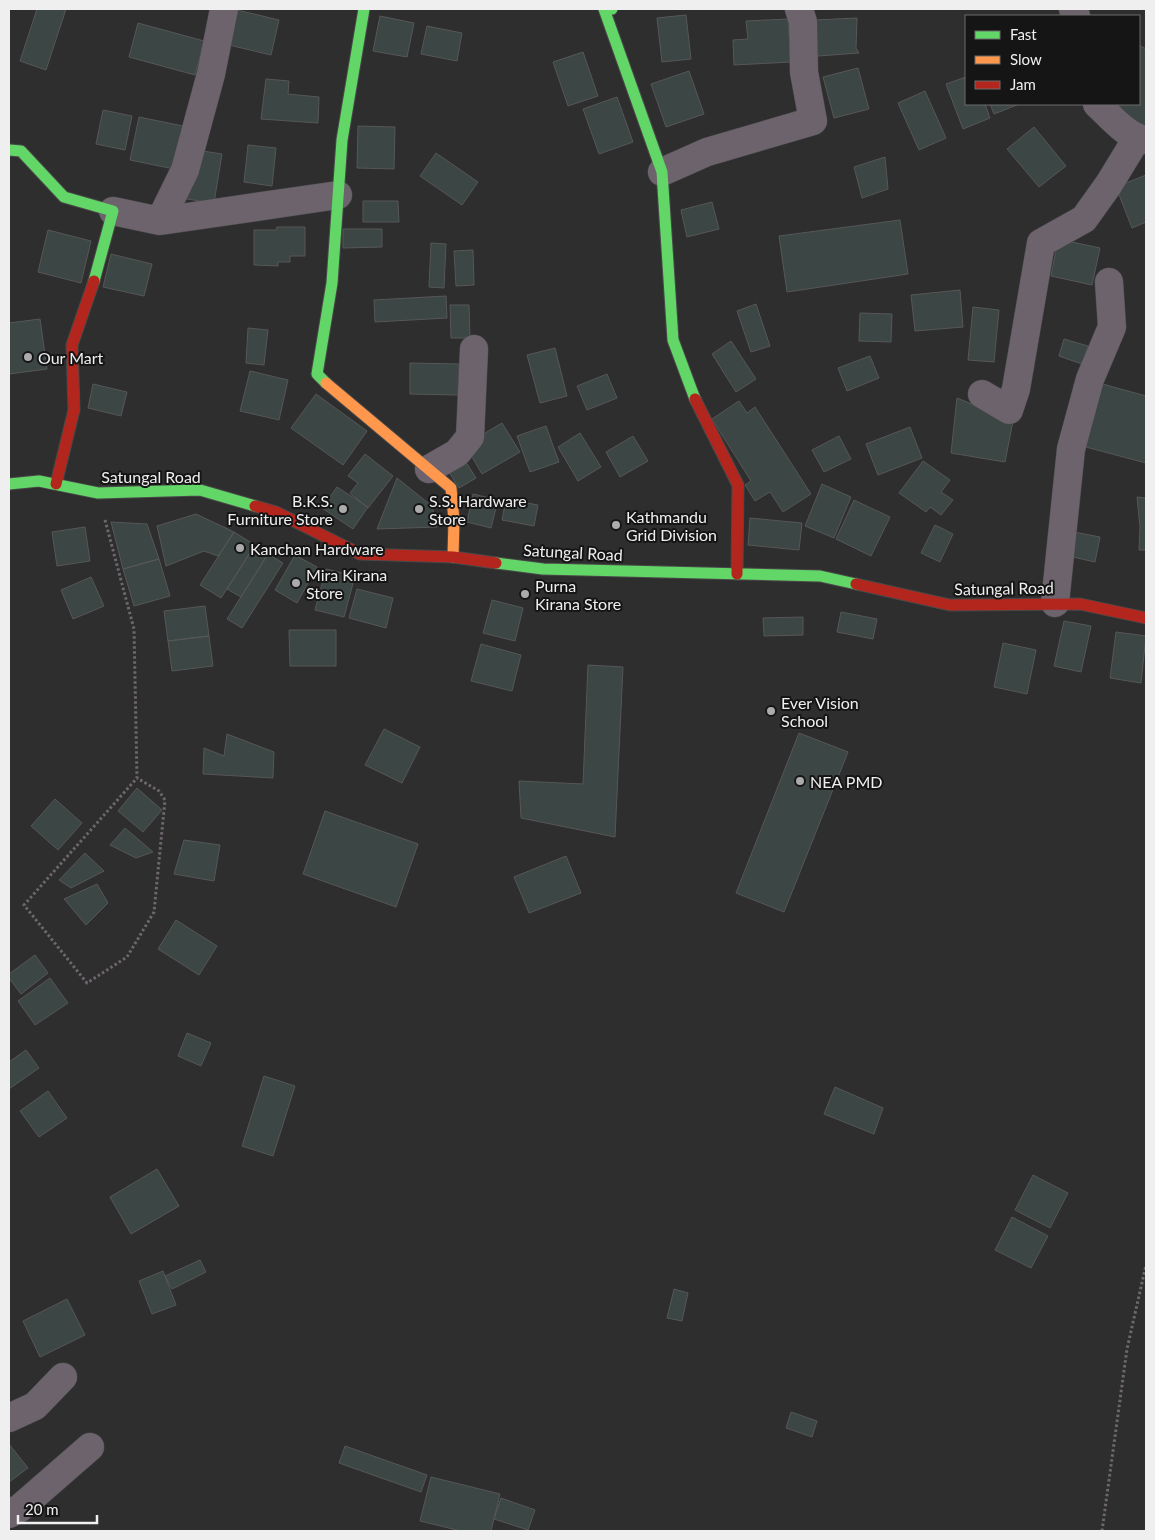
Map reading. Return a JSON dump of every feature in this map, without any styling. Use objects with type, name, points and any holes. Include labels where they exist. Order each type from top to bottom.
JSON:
[{"type":"street","points":[[160,221],[185,170],[211,74],[224,9]]},
{"type":"street","points":[[364,9],[342,140],[332,283],[317,374],[340,397],[451,488],[454,520],[453,557]]},
{"type":"street","points":[[612,9],[604,9],[662,172],[673,340],[697,404],[738,485],[737,574]]},
{"type":"street","points":[[662,172],[707,152],[813,121],[804,72],[803,22],[799,9]]},
{"type":"street","points":[[982,394],[1009,410],[1016,388],[1041,243],[1084,220],[1142,139],[1098,105]]},
{"type":"street","points":[[9,150],[20,151],[64,197],[113,211],[160,221],[338,195]]},
{"type":"street","points":[[56,484],[74,410],[72,345],[97,274],[113,211]]},
{"type":"street","points":[[1055,603],[1070,449],[1090,379],[1112,327],[1109,282]]},
{"type":"street","points":[[429,469],[457,454],[470,437],[474,349]]},
{"type":"street","name":"Satungal Road","points":[[9,484],[40,481],[98,493],[200,490],[276,512],[360,554],[453,557],[543,568],[820,576],[950,605],[1080,604],[1133,617],[1146,618]]},
{"type":"street","points":[[9,1418],[35,1406],[63,1377]]},
{"type":"street","points":[[9,1514],[20,1508],[90,1447]]},
{"type":"path","points":[[98,493],[134,629],[136,778],[24,905],[87,983],[127,957],[154,912],[165,800],[159,791],[136,778]]},
{"type":"path","points":[[1102,1531],[1127,1349],[1146,1265]]},
{"type":"building","points":[[37,9],[66,9],[46,70],[20,61]]},
{"type":"building","points":[[237,10],[279,20],[271,55],[229,45]]},
{"type":"building","points":[[686,15],[691,59],[662,62],[657,18]]},
{"type":"building","points":[[380,16],[414,23],[407,57],[373,51]]},
{"type":"building","points":[[857,18],[856,48],[859,53],[818,56],[815,20]]},
{"type":"building","points":[[788,19],[791,62],[734,65],[733,40],[748,39],[746,21]]},
{"type":"building","points":[[138,23],[204,41],[195,75],[129,57]]},
{"type":"building","points":[[427,26],[462,33],[457,61],[421,54]]},
{"type":"building","points":[[1140,46],[1146,49],[1146,132],[1106,105],[1140,105]]},
{"type":"building","points":[[583,52],[598,96],[568,106],[553,62]]},
{"type":"building","points":[[858,68],[869,109],[834,118],[823,77]]},
{"type":"building","points":[[689,71],[704,114],[666,127],[651,84]]},
{"type":"building","points":[[965,77],[965,105],[985,105],[990,118],[963,129],[946,84]]},
{"type":"building","points":[[266,79],[289,81],[288,94],[319,97],[318,123],[261,119]]},
{"type":"building","points":[[925,91],[946,138],[919,150],[898,103]]},
{"type":"building","points":[[617,97],[633,142],[599,154],[583,109]]},
{"type":"building","points":[[990,105],[1017,105],[994,114]]},
{"type":"building","points":[[103,110],[132,116],[125,150],[96,144]]},
{"type":"building","points":[[139,117],[183,126],[174,169],[130,160]]},
{"type":"building","points":[[358,126],[395,127],[394,169],[357,168]]},
{"type":"building","points":[[1034,127],[1066,166],[1039,187],[1007,149]]},
{"type":"building","points":[[248,145],[276,148],[272,186],[244,182]]},
{"type":"building","points":[[196,150],[222,154],[214,203],[187,199]]},
{"type":"building","points":[[436,153],[478,182],[462,205],[420,176]]},
{"type":"building","points":[[885,157],[888,189],[862,198],[854,167]]},
{"type":"building","points":[[1146,175],[1146,222],[1132,228],[1116,187]]},
{"type":"building","points":[[363,201],[398,201],[399,222],[363,222]]},
{"type":"building","points":[[712,202],[719,229],[687,237],[681,210]]},
{"type":"building","points":[[900,220],[908,274],[787,292],[779,236]]},
{"type":"building","points":[[277,227],[305,227],[305,256],[290,256],[290,262],[278,262],[278,266],[254,265],[254,230],[276,230]]},
{"type":"building","points":[[343,229],[382,229],[382,247],[343,248]]},
{"type":"building","points":[[48,230],[91,241],[81,283],[38,272]]},
{"type":"building","points":[[1058,239],[1100,248],[1092,285],[1051,276]]},
{"type":"building","points":[[431,243],[446,244],[444,288],[429,287]]},
{"type":"building","points":[[473,250],[474,285],[456,286],[454,251]]},
{"type":"building","points":[[111,254],[152,264],[144,296],[103,287]]},
{"type":"building","points":[[960,290],[963,327],[915,331],[911,295]]},
{"type":"building","points":[[446,296],[447,318],[375,322],[374,300]]},
{"type":"building","points":[[756,304],[770,346],[751,352],[737,311]]},
{"type":"building","points":[[450,305],[469,305],[470,338],[451,338]]},
{"type":"building","points":[[973,307],[999,310],[994,362],[968,360]]},
{"type":"building","points":[[860,313],[892,314],[891,342],[859,341]]},
{"type":"building","points":[[40,319],[47,369],[9,374],[9,323]]},
{"type":"building","points":[[248,328],[268,330],[264,365],[246,363]]},
{"type":"building","points":[[1064,339],[1088,346],[1082,364],[1059,356]]},
{"type":"building","points":[[731,341],[756,379],[736,392],[712,354]]},
{"type":"building","points":[[555,348],[567,396],[540,403],[527,355]]},
{"type":"building","points":[[870,356],[879,378],[847,391],[838,368]]},
{"type":"building","points":[[410,363],[459,364],[458,395],[410,394]]},
{"type":"building","points":[[250,371],[288,380],[279,420],[240,411]]},
{"type":"building","points":[[607,374],[617,398],[587,410],[577,386]]},
{"type":"building","points":[[1099,383],[1146,396],[1146,463],[1082,446]]},
{"type":"building","points":[[93,384],[127,392],[121,416],[88,408]]},
{"type":"building","points":[[316,394],[367,431],[343,465],[291,428]]},
{"type":"building","points":[[957,398],[1013,421],[1005,462],[951,453]]},
{"type":"building","points":[[739,401],[747,413],[755,407],[811,494],[783,512],[770,492],[755,501],[745,485],[751,481],[712,419]]},
{"type":"building","points":[[502,423],[520,452],[482,474],[465,445]]},
{"type":"building","points":[[546,426],[559,462],[530,472],[517,436]]},
{"type":"building","points":[[910,427],[922,458],[878,475],[866,444]]},
{"type":"building","points":[[580,433],[601,467],[578,481],[558,447]]},
{"type":"building","points":[[633,436],[648,461],[620,477],[606,452]]},
{"type":"building","points":[[839,436],[851,459],[824,472],[812,450]]},
{"type":"building","points":[[365,454],[393,476],[368,508],[350,493],[358,483],[348,476]]},
{"type":"building","points":[[462,456],[476,478],[459,488],[445,466]]},
{"type":"building","points":[[923,461],[950,480],[941,492],[953,500],[941,515],[930,507],[926,512],[899,493]]},
{"type":"building","points":[[397,478],[432,506],[437,527],[377,529]]},
{"type":"building","points":[[822,484],[851,497],[834,538],[805,526]]},
{"type":"building","points":[[337,487],[368,507],[353,529],[322,508]]},
{"type":"building","points":[[473,494],[498,500],[491,528],[467,522]]},
{"type":"building","points":[[1137,497],[1146,498],[1146,550],[1139,550],[1140,527]]},
{"type":"building","points":[[506,499],[538,505],[534,526],[502,520]]},
{"type":"building","points":[[854,500],[890,517],[871,556],[836,539]]},
{"type":"building","points":[[196,514],[234,532],[218,556],[204,551],[166,566],[157,526]]},
{"type":"building","points":[[750,518],[802,523],[799,550],[748,545]]},
{"type":"building","points":[[111,522],[147,524],[159,559],[123,569]]},
{"type":"building","points":[[935,525],[953,534],[940,562],[921,553]]},
{"type":"building","points":[[85,527],[90,561],[57,566],[52,532]]},
{"type":"building","points":[[1069,531],[1100,537],[1095,562],[1064,555]]},
{"type":"building","points":[[234,532],[255,545],[221,598],[200,585]]},
{"type":"building","points":[[255,545],[268,554],[241,597],[227,589]]},
{"type":"building","points":[[268,554],[283,563],[242,628],[227,619]]},
{"type":"building","points":[[295,555],[317,567],[297,603],[275,590]]},
{"type":"building","points":[[159,559],[170,596],[134,606],[123,569]]},
{"type":"building","points":[[326,569],[355,576],[344,617],[315,610]]},
{"type":"building","points":[[91,577],[104,606],[73,619],[61,590]]},
{"type":"building","points":[[357,589],[393,598],[386,628],[349,618]]},
{"type":"building","points":[[492,600],[523,608],[515,641],[483,633]]},
{"type":"building","points":[[205,606],[209,636],[168,641],[164,611]]},
{"type":"building","points":[[841,612],[877,619],[873,639],[837,632]]},
{"type":"building","points":[[803,617],[803,635],[764,636],[763,618]]},
{"type":"building","points":[[1064,621],[1091,626],[1081,672],[1054,666]]},
{"type":"building","points":[[289,630],[336,630],[336,666],[290,666]]},
{"type":"building","points":[[1116,632],[1146,636],[1141,683],[1110,678]]},
{"type":"building","points":[[209,636],[213,666],[172,671],[168,641]]},
{"type":"building","points":[[1003,643],[1036,650],[1027,694],[994,687]]},
{"type":"building","points":[[481,644],[521,655],[512,691],[471,681]]},
{"type":"building","points":[[588,665],[623,667],[615,837],[521,818],[519,781],[583,784]]},
{"type":"building","points":[[384,729],[420,747],[402,783],[365,765]]},
{"type":"building","points":[[799,733],[848,752],[784,912],[736,893]]},
{"type":"building","points":[[227,734],[274,752],[273,778],[203,774],[204,748],[224,756]]},
{"type":"building","points":[[137,788],[162,810],[143,832],[118,811]]},
{"type":"building","points":[[55,799],[82,823],[58,850],[31,826]]},
{"type":"building","points":[[325,811],[418,844],[396,907],[303,874]]},
{"type":"building","points":[[125,828],[153,852],[136,858],[110,845]]},
{"type":"building","points":[[184,840],[220,845],[214,881],[174,874]]},
{"type":"building","points":[[85,853],[104,871],[71,888],[59,880]]},
{"type":"building","points":[[566,856],[581,893],[529,913],[514,877]]},
{"type":"building","points":[[97,884],[108,903],[86,925],[64,899]]},
{"type":"building","points":[[176,920],[217,946],[199,975],[158,949]]},
{"type":"building","points":[[35,955],[48,973],[21,994],[9,978],[9,974]]},
{"type":"building","points":[[50,978],[68,1003],[35,1025],[18,1001]]},
{"type":"building","points":[[187,1033],[211,1043],[201,1066],[178,1056]]},
{"type":"building","points":[[26,1050],[39,1068],[9,1089],[9,1062]]},
{"type":"building","points":[[264,1076],[295,1086],[273,1156],[242,1146]]},
{"type":"building","points":[[835,1087],[883,1108],[874,1134],[824,1114]]},
{"type":"building","points":[[48,1091],[67,1118],[39,1137],[20,1111]]},
{"type":"building","points":[[157,1169],[179,1206],[131,1234],[110,1197]]},
{"type":"building","points":[[1033,1175],[1068,1193],[1050,1228],[1015,1210]]},
{"type":"building","points":[[1012,1217],[1048,1236],[1031,1268],[995,1250]]},
{"type":"building","points":[[200,1260],[206,1272],[172,1289],[165,1276]]},
{"type":"building","points":[[163,1271],[176,1305],[152,1314],[139,1281]]},
{"type":"building","points":[[674,1289],[688,1293],[682,1321],[667,1318]]},
{"type":"building","points":[[67,1299],[85,1335],[40,1357],[23,1321]]},
{"type":"building","points":[[791,1412],[817,1421],[812,1437],[786,1428]]},
{"type":"building","points":[[9,1444],[28,1468],[9,1482]]},
{"type":"building","points":[[345,1446],[427,1475],[421,1492],[339,1463]]},
{"type":"building","points":[[431,1477],[500,1494],[491,1531],[461,1531],[420,1521]]},
{"type":"building","points":[[501,1498],[535,1510],[528,1530],[494,1519]]},
{"type":"traffic: fast","points":[[326,383],[317,374],[332,283],[342,140],[364,9]]},
{"type":"traffic: fast","points":[[612,9],[604,9],[662,172],[673,340],[695,399]]},
{"type":"traffic: fast","points":[[9,150],[21,151],[64,197],[113,211],[94,281]]},
{"type":"traffic: fast","points":[[9,484],[39,481],[98,493],[200,490],[255,506]]},
{"type":"traffic: fast","points":[[496,563],[543,569],[820,576],[856,584]]},
{"type":"traffic: slow","points":[[326,383],[451,488],[454,520],[453,557]]},
{"type":"traffic: jam","points":[[56,484],[74,410],[72,345],[94,281]]},
{"type":"traffic: jam","points":[[695,399],[738,485],[737,574]]},
{"type":"traffic: jam","points":[[255,506],[276,512],[360,554],[453,557],[496,563]]},
{"type":"traffic: jam","points":[[856,584],[950,605],[1080,604],[1146,618]]},
{"type":"place","name":"Our Mart","points":[[28,357]]},
{"type":"place","name":"B.K.S. Furniture Store","points":[[343,509]]},
{"type":"place","name":"S.S. Hardware Store","points":[[419,509]]},
{"type":"place","name":"Kathmandu Grid Division","points":[[616,525]]},
{"type":"place","name":"Kanchan Hardware","points":[[240,548]]},
{"type":"place","name":"Mira Kirana Store","points":[[296,583]]},
{"type":"place","name":"Purna Kirana Store","points":[[525,594]]},
{"type":"place","name":"Ever Vision School","points":[[771,711]]},
{"type":"place","name":"NEA PMD","points":[[800,781]]}]
